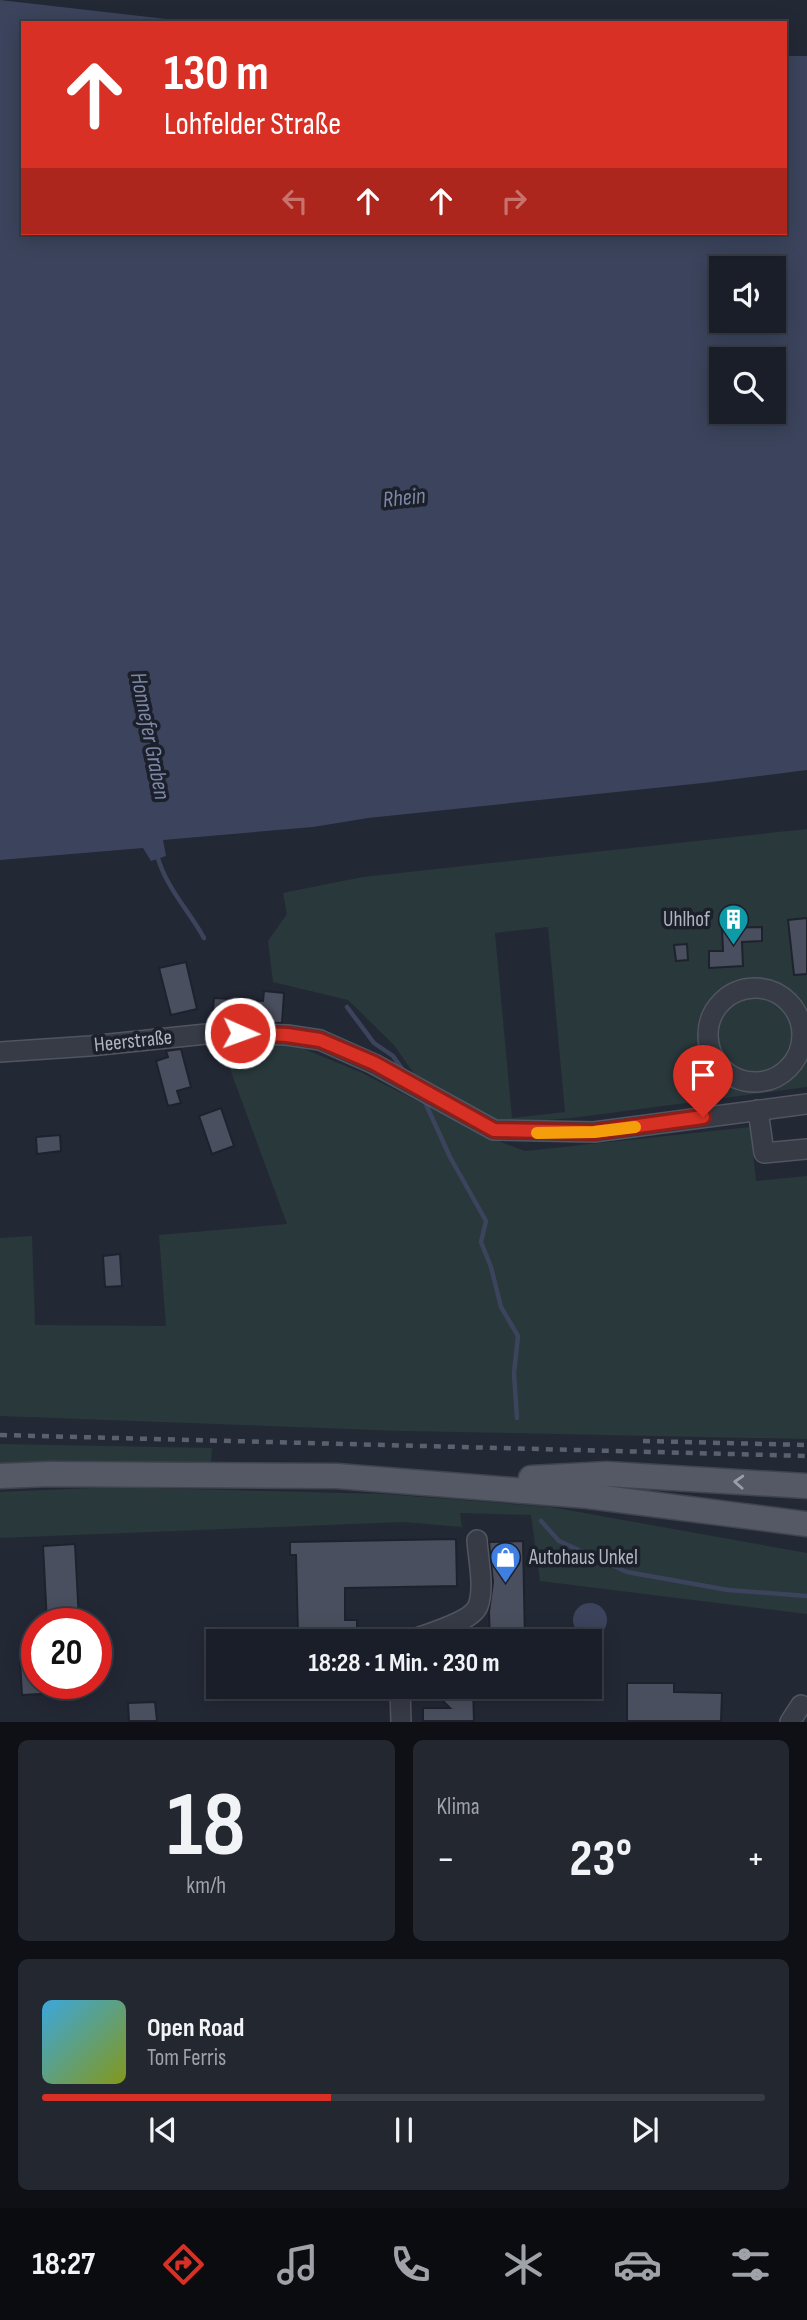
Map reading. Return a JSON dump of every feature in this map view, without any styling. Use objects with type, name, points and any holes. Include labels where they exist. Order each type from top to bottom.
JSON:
[{"type":"main road","points":[[429,1482],[607,1474],[807,1486]]},
{"type":"main road","points":[[0,1476],[337,1476],[645,1502],[807,1524]]},
{"type":"street","points":[[756,988],[772,990],[791,1005],[802,1026],[802,1042],[797,1057],[788,1069],[774,1078],[759,1082],[744,1081],[730,1075],[718,1065],[708,1037],[710,1021],[716,1008],[727,997],[740,990],[756,988]]},
{"type":"street","name":"Heerstraße","points":[[0,1052],[216,1033],[287,1035],[320,1040],[374,1063],[494,1130],[594,1132],[759,1110]]},
{"type":"street","points":[[759,1082],[764,1153],[807,1149]]},
{"type":"street","points":[[759,1110],[807,1104]]},
{"type":"street","points":[[438,1629],[470,1616],[478,1606],[480,1592],[477,1540]]},
{"type":"street","points":[[400,1699],[401,1721]]},
{"type":"shaded area","points":[[807,829],[807,1087],[572,1118],[511,1123],[470,1112],[421,1084],[394,1045],[348,1000],[273,982],[268,941],[287,914],[283,893],[363,877]],"holes":[[[548,927],[565,1112],[512,1118],[495,933]]]},
{"type":"shaded area","points":[[219,1039],[280,1039],[360,1072],[493,1139],[525,1151],[750,1127],[756,1181],[807,1176],[807,1439],[403,1431],[0,1416],[0,1238],[32,1236],[35,1325],[166,1326],[159,1235],[287,1224]]},
{"type":"shaded area","points":[[0,1444],[212,1448],[211,1465],[0,1465]]},
{"type":"shaded area","points":[[113,1487],[384,1494],[551,1507],[807,1553],[807,1614],[540,1581],[531,1515],[460,1513],[462,1527],[403,1522],[0,1538],[0,1492]]},
{"type":"water","name":"Rhein","points":[[0,0],[184,21],[21,21],[21,235],[787,235],[787,56],[807,56],[807,770],[368,818],[313,827],[163,840],[166,856],[151,861],[143,848],[0,860]]},
{"type":"water","points":[[584,1604],[596,1604],[606,1614],[606,1626],[602,1632],[602,1629],[576,1629],[574,1626],[574,1614]]},
{"type":"building","points":[[807,918],[807,974],[794,975],[788,920]]},
{"type":"building","name":"Uhlhof","points":[[762,927],[762,941],[742,942],[743,966],[709,968],[709,951],[723,951],[722,928]]},
{"type":"building","points":[[687,944],[688,960],[676,961],[674,945]]},
{"type":"building","points":[[186,962],[197,1009],[171,1015],[159,968]]},
{"type":"building","points":[[264,991],[284,993],[282,1023],[212,1021],[214,998],[263,1001]]},
{"type":"building","points":[[181,1049],[191,1087],[177,1091],[181,1103],[168,1106],[156,1061],[168,1057],[166,1051]]},
{"type":"building","points":[[221,1108],[234,1146],[212,1154],[199,1116]]},
{"type":"building","points":[[60,1135],[61,1151],[37,1154],[36,1137]]},
{"type":"building","points":[[120,1254],[122,1286],[105,1287],[103,1256]]},
{"type":"building","points":[[456,1539],[457,1586],[345,1588],[345,1620],[357,1620],[357,1629],[298,1629],[296,1555],[290,1555],[290,1542]]},
{"type":"building","name":"Autohaus Unkel","points":[[523,1541],[525,1629],[490,1629],[493,1582],[489,1542]]},
{"type":"building","points":[[75,1544],[78,1608],[46,1608],[43,1546]]},
{"type":"building","points":[[627,1683],[674,1683],[674,1692],[722,1693],[721,1721],[627,1721]]},
{"type":"building","points":[[441,1699],[473,1699],[474,1721],[423,1721],[423,1708],[450,1708]]},
{"type":"building","points":[[155,1702],[157,1721],[129,1721],[128,1703]]},
{"type":"waterway","name":"Honnefer Graben","points":[[157,855],[172,888],[204,938]]},
{"type":"waterway","name":"Honnefer Graben","points":[[347,1007],[374,1043],[393,1056],[405,1073]]},
{"type":"waterway","name":"Honnefer Graben","points":[[424,1100],[450,1157],[486,1221],[481,1242],[491,1267],[501,1307],[518,1336],[514,1373],[517,1418]]},
{"type":"waterway","name":"Honnefer Graben","points":[[541,1521],[559,1541],[627,1572],[728,1590],[807,1596]]},
{"type":"railway","points":[[0,1435],[807,1456]]},
{"type":"railway","points":[[643,1441],[807,1445]]},
{"type":"slow traffic","points":[[537,1133],[594,1132],[635,1127]]},
{"type":"place","name":"Uhlhof","points":[[733,946]]},
{"type":"place","name":"Autohaus Unkel","points":[[506,1584]]},
{"type":"route","points":[[240,1033],[287,1035],[320,1040],[374,1063],[494,1130],[531,1133],[594,1132],[703,1117]]}]
